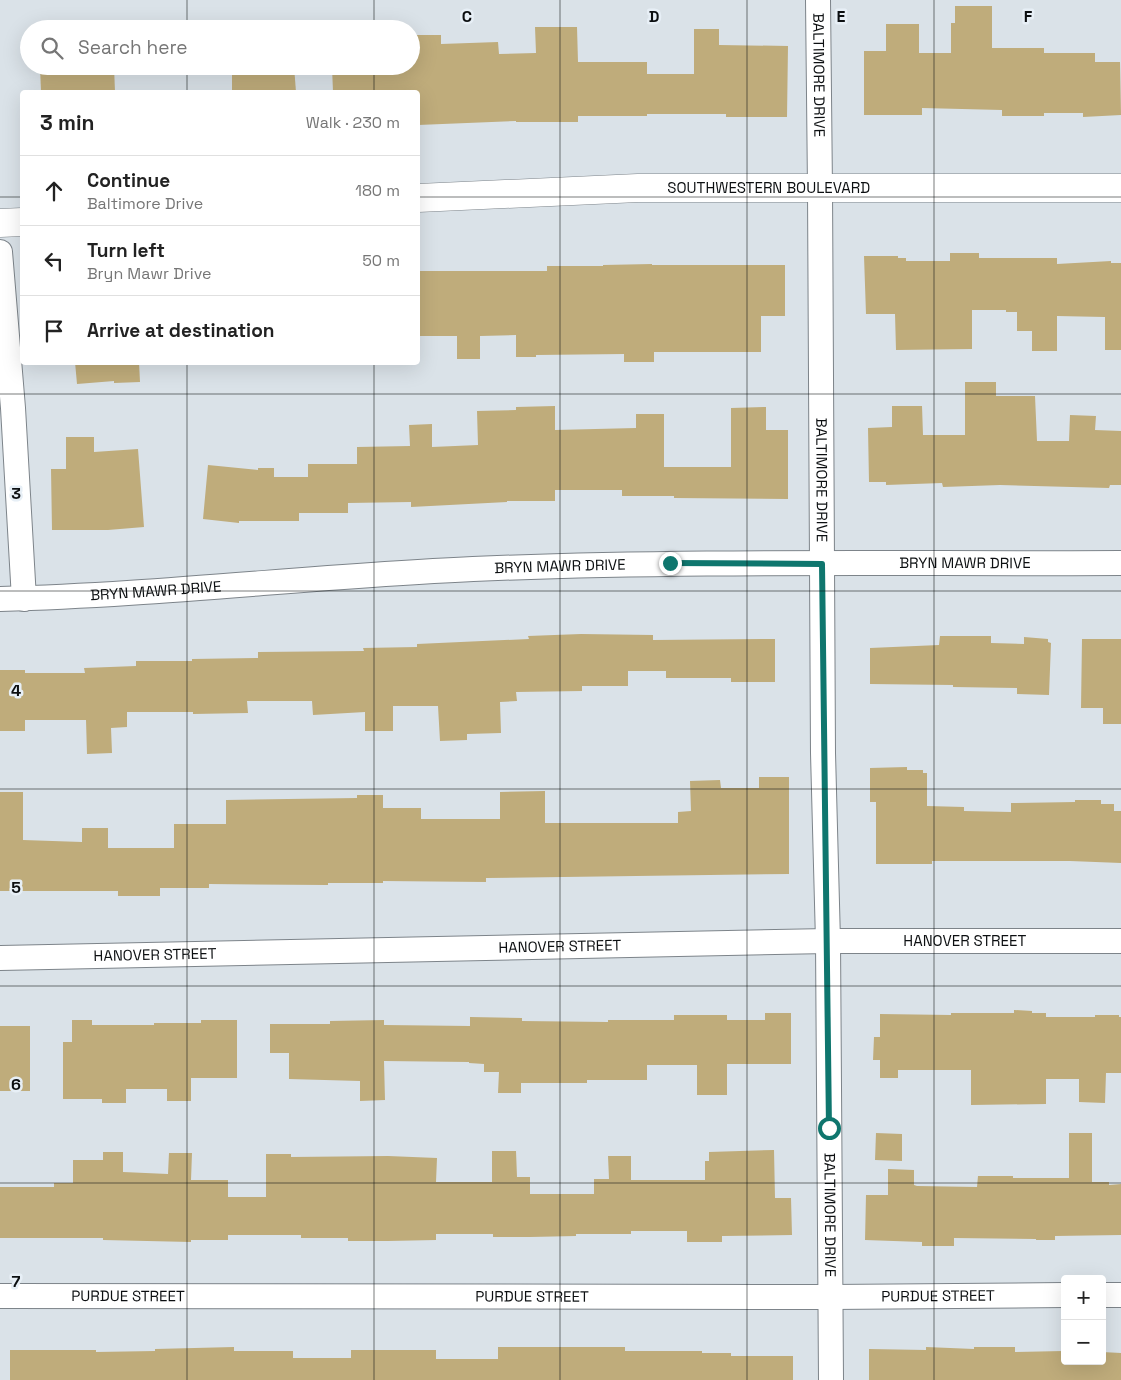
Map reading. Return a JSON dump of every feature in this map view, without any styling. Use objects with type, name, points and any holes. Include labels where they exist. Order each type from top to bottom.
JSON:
[{"type":"street","name":"BALTIMORE DRIVE","points":[[818,0],[823,753],[828,941],[831,1380]]},
{"type":"street","name":"SOUTHWESTERN BOULEVARD","points":[[420,198],[638,188],[1121,188]]},
{"type":"street","points":[[0,223],[20,222]]},
{"type":"street","points":[[0,252],[13,408],[24,599]]},
{"type":"street","name":"BRYN MAWR DRIVE","points":[[0,599],[470,570],[670,563],[1121,562]]},
{"type":"street","name":"HANOVER STREET","points":[[0,958],[828,941],[1121,941]]},
{"type":"street","name":"PURDUE STREET","points":[[0,1296],[831,1297],[1061,1295]]},
{"type":"street","points":[[1106,1295],[1121,1295]]},
{"type":"building","points":[[955,6],[992,6],[992,48],[1044,48],[1044,53],[1095,53],[1095,62],[1120,62],[1121,115],[1083,117],[1083,113],[1044,113],[1044,116],[1002,116],[1002,110],[922,108],[922,115],[864,115],[864,51],[886,51],[886,24],[919,24],[919,53],[951,53],[951,23],[955,23]]},
{"type":"building","points":[[535,27],[577,27],[578,62],[647,62],[647,74],[694,74],[694,29],[719,29],[719,45],[788,46],[787,117],[726,117],[726,114],[647,114],[647,116],[578,116],[578,122],[516,121],[420,125],[420,90],[333,90],[332,75],[420,75],[420,35],[441,35],[441,44],[498,42],[499,54],[536,53]]},
{"type":"building","points":[[40,75],[114,75],[115,90],[41,90]]},
{"type":"building","points":[[232,75],[295,75],[296,90],[232,90]]},
{"type":"building","points":[[950,253],[979,253],[979,258],[1057,258],[1057,264],[1111,261],[1111,263],[1121,263],[1121,350],[1105,350],[1105,317],[1057,316],[1057,351],[1032,351],[1032,331],[1017,331],[1017,312],[1006,312],[1006,310],[972,310],[972,349],[896,350],[895,314],[866,314],[864,256],[898,256],[898,258],[906,258],[906,261],[950,261]]},
{"type":"building","points":[[785,265],[785,316],[761,316],[761,352],[654,352],[654,362],[624,362],[624,354],[516,357],[516,335],[480,336],[480,359],[457,359],[457,336],[420,336],[420,271],[547,271],[547,266]]},
{"type":"building","points":[[75,365],[139,365],[140,382],[114,383],[114,381],[77,384]]},
{"type":"building","points":[[965,382],[996,382],[996,396],[1035,396],[1037,441],[1069,441],[1070,415],[1096,416],[1095,430],[1121,431],[1121,485],[1110,485],[1109,488],[1000,485],[943,487],[942,483],[886,485],[886,482],[869,482],[868,428],[892,427],[892,406],[922,406],[923,435],[965,435]]},
{"type":"building","points":[[555,406],[555,430],[636,428],[636,414],[664,414],[664,467],[731,467],[731,408],[766,407],[766,430],[788,430],[788,499],[622,496],[622,490],[555,490],[555,501],[507,501],[411,507],[411,502],[348,503],[348,513],[299,513],[299,521],[239,521],[239,523],[203,519],[208,465],[258,470],[258,468],[274,468],[274,477],[308,477],[308,464],[357,464],[357,447],[410,446],[409,425],[432,424],[432,447],[478,445],[477,411]]},
{"type":"building","points":[[66,437],[94,437],[94,452],[138,449],[144,527],[108,530],[52,530],[51,469],[66,469]]},
{"type":"building","points":[[581,634],[653,635],[653,640],[775,639],[775,682],[731,682],[731,678],[666,678],[666,671],[628,671],[628,686],[582,686],[582,691],[516,692],[517,701],[500,702],[501,733],[467,734],[467,740],[440,741],[438,706],[393,706],[393,731],[365,731],[365,712],[313,715],[312,701],[247,701],[248,713],[127,712],[127,727],[111,728],[112,753],[87,754],[86,720],[25,720],[25,731],[0,731],[0,670],[25,670],[25,673],[85,673],[84,668],[136,666],[136,661],[258,658],[258,652],[364,651],[363,648],[417,647],[417,644],[529,639],[528,636]]},
{"type":"building","points":[[940,636],[991,636],[991,643],[1024,644],[1024,637],[1048,639],[1048,642],[1051,643],[1049,695],[1017,694],[1017,688],[870,684],[870,648],[939,645]]},
{"type":"building","points":[[1082,639],[1121,639],[1121,724],[1103,724],[1103,708],[1081,708]]},
{"type":"building","points":[[907,767],[907,770],[923,770],[923,773],[927,773],[927,806],[964,807],[964,811],[1011,812],[1011,803],[1101,800],[1101,804],[1114,804],[1114,811],[1121,811],[1121,863],[932,861],[932,864],[876,864],[876,802],[870,802],[870,768]]},
{"type":"building","points":[[759,777],[789,777],[789,874],[486,878],[486,882],[383,881],[383,883],[328,883],[328,885],[209,884],[209,888],[160,888],[160,896],[118,896],[118,891],[0,891],[0,792],[23,792],[23,840],[82,842],[82,828],[108,828],[108,848],[174,848],[174,824],[226,824],[226,800],[357,798],[357,795],[383,795],[383,808],[421,808],[421,819],[500,819],[500,792],[545,791],[545,823],[678,823],[678,812],[691,811],[690,781],[720,780],[721,788],[759,788]]},
{"type":"building","points":[[1014,1010],[1046,1013],[1046,1017],[1119,1015],[1121,1017],[1121,1073],[1106,1073],[1105,1103],[1079,1102],[1079,1079],[1046,1079],[1046,1104],[971,1105],[971,1070],[898,1070],[898,1078],[880,1078],[880,1060],[873,1060],[874,1037],[880,1037],[880,1014],[951,1015],[951,1013],[1014,1013]]},
{"type":"building","points":[[765,1013],[791,1013],[791,1064],[727,1064],[727,1095],[697,1095],[697,1065],[647,1065],[647,1080],[587,1080],[587,1083],[521,1083],[521,1093],[498,1093],[499,1072],[484,1072],[484,1064],[469,1062],[384,1061],[385,1100],[360,1101],[360,1081],[289,1079],[289,1053],[270,1053],[270,1024],[330,1024],[330,1021],[384,1020],[384,1025],[470,1026],[470,1017],[522,1018],[522,1021],[608,1022],[608,1020],[674,1020],[674,1015],[727,1015],[727,1020],[765,1020]]},
{"type":"building","points":[[72,1020],[92,1020],[92,1025],[154,1025],[154,1023],[201,1023],[201,1020],[237,1020],[237,1078],[191,1078],[191,1101],[167,1101],[167,1089],[126,1089],[126,1103],[102,1103],[102,1099],[63,1099],[63,1042],[72,1042]]},
{"type":"building","points":[[0,1026],[30,1026],[30,1091],[0,1091]]},
{"type":"building","points":[[876,1133],[902,1134],[902,1161],[875,1160]]},
{"type":"building","points":[[1069,1133],[1092,1133],[1092,1182],[1109,1182],[1109,1185],[1121,1184],[1121,1235],[1055,1236],[1055,1240],[954,1238],[954,1246],[922,1246],[922,1242],[865,1240],[866,1195],[888,1195],[888,1169],[914,1170],[914,1185],[917,1186],[977,1187],[978,1176],[1069,1178]]},
{"type":"building","points":[[774,1150],[775,1198],[791,1198],[792,1235],[722,1236],[722,1242],[687,1242],[687,1231],[631,1231],[631,1234],[576,1234],[576,1236],[530,1237],[493,1237],[493,1234],[436,1234],[436,1240],[388,1241],[348,1241],[348,1238],[301,1238],[301,1235],[228,1235],[228,1240],[191,1240],[191,1242],[103,1240],[103,1238],[0,1238],[0,1187],[54,1187],[54,1183],[73,1183],[73,1160],[103,1160],[103,1152],[123,1152],[123,1172],[168,1174],[169,1153],[192,1153],[191,1180],[228,1180],[228,1197],[266,1197],[266,1154],[291,1154],[291,1157],[388,1156],[437,1158],[436,1182],[492,1182],[492,1151],[516,1151],[517,1177],[530,1177],[530,1194],[594,1194],[594,1179],[609,1179],[608,1156],[631,1156],[631,1180],[705,1180],[705,1161],[709,1161],[709,1152]]},
{"type":"building","points":[[234,1347],[234,1351],[293,1351],[293,1358],[351,1358],[351,1350],[436,1350],[436,1359],[498,1359],[498,1347],[625,1347],[625,1351],[702,1351],[702,1353],[731,1353],[731,1356],[793,1356],[793,1380],[10,1380],[10,1350],[96,1350],[96,1352]]},
{"type":"building","points":[[926,1347],[974,1349],[974,1347],[1015,1347],[1015,1352],[1061,1351],[1061,1365],[1106,1365],[1106,1352],[1121,1353],[1121,1380],[869,1380],[869,1349],[926,1350]]},
{"type":"route","points":[[670,563],[822,564],[829,1128]]}]
